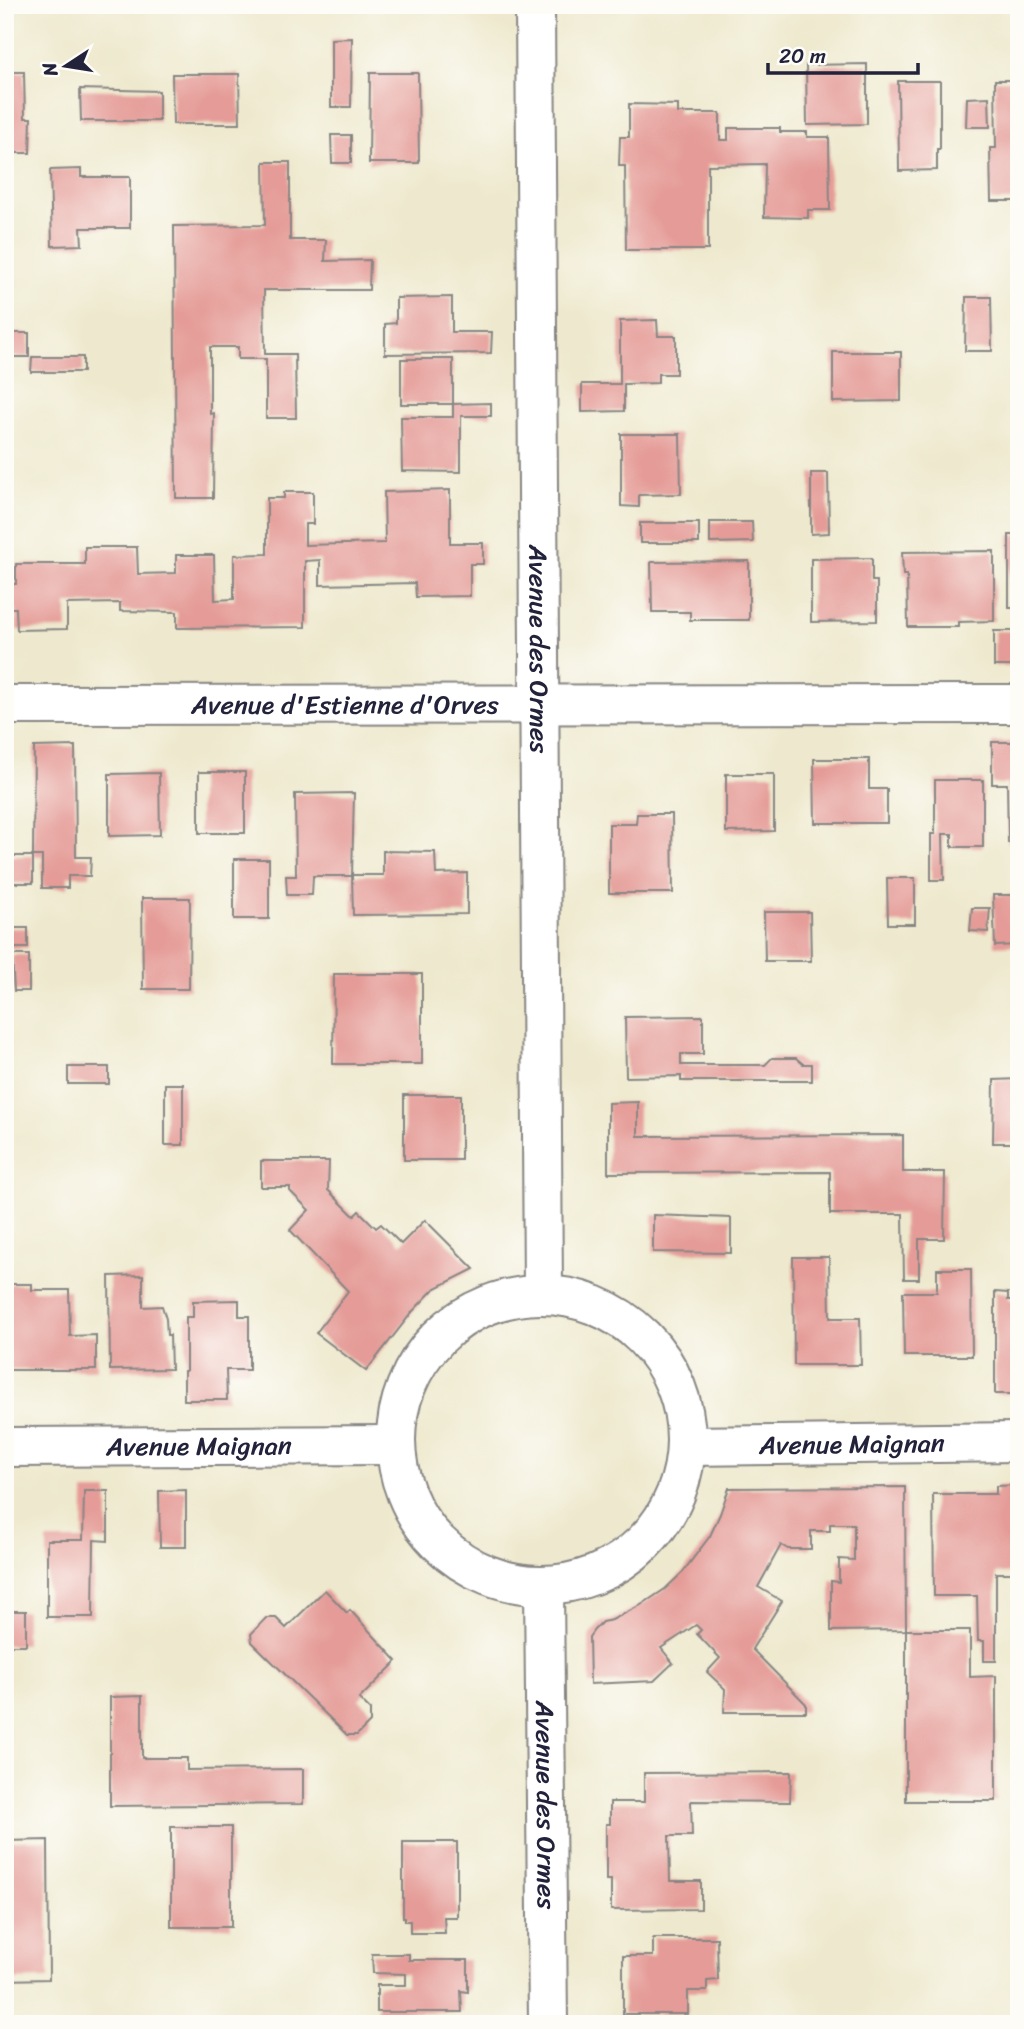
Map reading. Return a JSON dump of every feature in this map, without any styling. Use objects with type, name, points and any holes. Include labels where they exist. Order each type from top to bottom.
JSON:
[{"type":"street","name":"Avenue des Ormes","points":[[535,5],[543,1294]]},
{"type":"street","name":"Avenue d'Estienne d'Orves","points":[[5,705],[1019,704]]},
{"type":"street","points":[[543,1294],[580,1300],[617,1316],[646,1340],[669,1371],[682,1407],[686,1446],[681,1482],[666,1515],[644,1544],[615,1567],[581,1581],[544,1586],[507,1582],[471,1569],[441,1546],[417,1517],[401,1482],[395,1444],[400,1406],[413,1370],[438,1338],[468,1314],[504,1299],[543,1294]]},
{"type":"street","name":"Avenue Maignan","points":[[686,1446],[1019,1442]]},
{"type":"street","name":"Avenue Maignan","points":[[5,1447],[395,1444]]},
{"type":"street","name":"Avenue des Ormes","points":[[544,1586],[548,2024]]},
{"type":"building","points":[[352,38],[351,107],[331,107],[331,39]]},
{"type":"building","points":[[867,64],[867,124],[807,125],[806,65]]},
{"type":"building","points":[[5,72],[24,72],[25,118],[31,118],[30,153],[5,153]]},
{"type":"building","points":[[370,73],[418,73],[419,163],[369,163]]},
{"type":"building","points":[[172,74],[239,74],[240,124],[173,124]]},
{"type":"building","points":[[995,80],[1019,80],[1019,168],[1016,169],[1016,201],[991,201],[990,148],[996,148]]},
{"type":"building","points":[[898,81],[940,81],[940,149],[937,149],[937,170],[899,171]]},
{"type":"building","points":[[80,89],[159,91],[159,121],[81,121]]},
{"type":"building","points":[[989,97],[990,127],[966,127],[967,98]]},
{"type":"building","points":[[629,104],[678,105],[678,113],[720,113],[720,140],[728,140],[728,128],[780,128],[780,132],[807,132],[807,137],[829,137],[830,210],[808,210],[808,218],[764,217],[765,164],[708,165],[708,250],[626,250],[625,166],[619,166],[620,137],[629,137]]},
{"type":"building","points":[[331,135],[351,135],[351,163],[332,163]]},
{"type":"building","points":[[264,162],[290,162],[290,240],[326,240],[325,261],[370,260],[369,290],[264,290],[265,354],[295,354],[296,418],[266,418],[266,359],[238,359],[238,347],[210,347],[210,414],[214,413],[213,498],[176,498],[174,226],[265,225]]},
{"type":"building","points":[[81,169],[81,177],[130,177],[130,228],[81,228],[82,245],[52,246],[50,170]]},
{"type":"building","points":[[452,297],[452,332],[492,332],[491,353],[385,354],[385,324],[396,323],[396,298]]},
{"type":"building","points":[[966,297],[991,297],[992,351],[965,351]]},
{"type":"building","points":[[657,320],[658,336],[676,336],[676,374],[658,374],[658,383],[624,384],[624,411],[582,412],[582,384],[620,384],[620,321]]},
{"type":"building","points":[[5,321],[10,321],[10,333],[29,333],[29,357],[5,357]]},
{"type":"building","points":[[1012,351],[1019,351],[1019,383],[1012,383]]},
{"type":"building","points":[[833,352],[901,352],[901,401],[833,402]]},
{"type":"building","points":[[32,357],[83,357],[83,372],[31,372]]},
{"type":"building","points":[[401,359],[453,359],[453,404],[401,404]]},
{"type":"building","points":[[491,403],[491,416],[461,416],[461,472],[402,471],[401,417],[453,417],[453,404]]},
{"type":"building","points":[[621,434],[680,434],[681,494],[639,495],[639,507],[621,506]]},
{"type":"building","points":[[811,473],[828,473],[829,533],[811,534]]},
{"type":"building","points":[[450,490],[450,543],[483,543],[483,564],[470,564],[470,596],[416,597],[415,583],[320,585],[320,560],[305,561],[305,627],[177,628],[177,612],[120,611],[120,603],[67,604],[67,629],[17,630],[16,608],[5,608],[5,584],[16,584],[16,564],[85,564],[85,547],[137,547],[138,574],[176,573],[176,555],[214,555],[215,600],[234,599],[234,555],[267,554],[267,498],[284,498],[284,492],[313,492],[313,524],[305,524],[305,545],[385,543],[384,492]]},
{"type":"building","points":[[710,522],[752,522],[753,542],[710,543]]},
{"type":"building","points":[[640,523],[699,523],[699,543],[640,543]]},
{"type":"building","points":[[1009,535],[1019,535],[1019,608],[1009,608]]},
{"type":"building","points":[[994,551],[994,621],[958,622],[958,627],[908,627],[907,575],[903,575],[902,552]]},
{"type":"building","points":[[872,558],[872,581],[877,581],[877,621],[811,622],[811,559]]},
{"type":"building","points":[[749,561],[749,620],[690,620],[690,612],[652,612],[651,562]]},
{"type":"building","points":[[994,631],[1017,631],[1017,666],[994,666]]},
{"type":"building","points":[[992,742],[1014,742],[1014,779],[1019,779],[1019,843],[1008,843],[1007,784],[992,784]]},
{"type":"building","points":[[75,746],[76,857],[91,857],[90,876],[68,876],[68,888],[42,888],[42,856],[33,856],[34,747]]},
{"type":"building","points":[[814,759],[869,759],[869,789],[887,789],[887,823],[815,823]]},
{"type":"building","points":[[199,772],[245,772],[245,833],[199,833]]},
{"type":"building","points":[[159,773],[160,835],[109,836],[109,774]]},
{"type":"building","points":[[726,774],[774,774],[774,831],[726,832]]},
{"type":"building","points":[[935,780],[983,780],[983,847],[952,847],[952,834],[943,834],[944,880],[931,880],[931,834],[935,834]]},
{"type":"building","points":[[354,793],[352,876],[313,876],[312,895],[287,895],[286,876],[296,876],[295,794]]},
{"type":"building","points":[[637,814],[672,814],[673,893],[609,893],[609,824],[636,824]]},
{"type":"building","points":[[383,851],[435,852],[436,874],[467,873],[467,914],[353,915],[352,875],[383,875]]},
{"type":"building","points":[[5,856],[33,856],[33,883],[5,883]]},
{"type":"building","points":[[234,859],[269,859],[269,919],[234,919]]},
{"type":"building","points":[[887,878],[915,878],[915,924],[888,924]]},
{"type":"building","points":[[993,895],[1019,895],[1019,945],[995,946]]},
{"type":"building","points":[[142,898],[190,898],[189,989],[143,989]]},
{"type":"building","points":[[972,908],[990,908],[988,932],[970,931]]},
{"type":"building","points":[[764,912],[810,912],[811,961],[765,961]]},
{"type":"building","points":[[5,928],[28,928],[28,948],[5,948]]},
{"type":"building","points":[[12,955],[29,955],[29,991],[14,991]]},
{"type":"building","points":[[334,974],[422,974],[422,1064],[333,1064]]},
{"type":"building","points":[[703,1016],[703,1054],[681,1054],[681,1065],[765,1065],[772,1058],[796,1058],[803,1064],[812,1064],[812,1081],[681,1081],[681,1076],[626,1077],[625,1017]]},
{"type":"building","points":[[68,1067],[109,1067],[109,1084],[68,1084]]},
{"type":"building","points":[[1019,1079],[1019,1143],[993,1143],[994,1080]]},
{"type":"building","points":[[165,1084],[183,1084],[183,1145],[165,1145]]},
{"type":"building","points":[[404,1095],[461,1095],[461,1160],[404,1160]]},
{"type":"building","points":[[638,1102],[638,1136],[903,1135],[903,1172],[945,1172],[944,1239],[919,1239],[919,1279],[904,1279],[903,1214],[830,1214],[830,1172],[608,1173],[608,1103]]},
{"type":"building","points":[[261,1161],[329,1161],[328,1190],[354,1216],[359,1211],[376,1228],[381,1224],[401,1244],[425,1220],[474,1269],[434,1289],[413,1311],[366,1371],[316,1333],[348,1291],[290,1230],[309,1210],[290,1191],[290,1187],[261,1187]]},
{"type":"building","points":[[653,1215],[731,1218],[731,1253],[653,1252]]},
{"type":"building","points":[[793,1257],[829,1257],[830,1318],[860,1318],[861,1365],[794,1365]]},
{"type":"building","points":[[937,1269],[971,1269],[972,1356],[904,1356],[903,1292],[937,1292]]},
{"type":"building","points":[[143,1275],[143,1307],[162,1306],[166,1319],[167,1335],[170,1335],[171,1369],[110,1370],[109,1276]]},
{"type":"building","points":[[5,1284],[32,1284],[32,1290],[69,1290],[70,1336],[96,1335],[96,1370],[5,1370]]},
{"type":"building","points":[[995,1292],[1008,1293],[1008,1300],[1019,1300],[1019,1394],[995,1394]]},
{"type":"building","points":[[239,1300],[239,1316],[249,1316],[249,1370],[226,1370],[227,1400],[184,1400],[186,1317],[193,1317],[193,1301]]},
{"type":"building","points":[[1019,1485],[1018,1573],[996,1573],[996,1661],[984,1661],[984,1641],[978,1641],[977,1596],[934,1596],[933,1494],[996,1494],[996,1486]]},
{"type":"building","points":[[905,1487],[906,1630],[831,1631],[831,1581],[839,1582],[839,1559],[854,1560],[854,1524],[830,1524],[830,1531],[811,1531],[811,1549],[788,1549],[781,1545],[758,1587],[782,1601],[752,1649],[806,1704],[806,1712],[724,1712],[725,1689],[707,1672],[720,1658],[697,1634],[701,1630],[696,1625],[661,1648],[673,1663],[654,1681],[590,1684],[589,1637],[602,1622],[612,1620],[641,1605],[665,1589],[682,1573],[710,1536],[729,1488]]},
{"type":"building","points":[[186,1490],[186,1547],[160,1547],[159,1491]]},
{"type":"building","points":[[84,1491],[108,1491],[108,1541],[94,1540],[93,1617],[47,1617],[47,1540],[83,1540]]},
{"type":"building","points":[[325,1590],[347,1613],[350,1610],[397,1661],[359,1699],[370,1710],[370,1722],[357,1735],[347,1735],[252,1642],[251,1634],[266,1618],[276,1618],[286,1628]]},
{"type":"building","points":[[5,1611],[26,1611],[26,1645],[5,1645]]},
{"type":"building","points":[[906,1630],[970,1630],[970,1677],[996,1676],[996,1801],[906,1801]]},
{"type":"building","points":[[142,1696],[142,1758],[187,1758],[187,1770],[303,1769],[303,1804],[110,1806],[110,1697]]},
{"type":"building","points":[[791,1772],[790,1802],[691,1801],[692,1836],[669,1836],[670,1881],[701,1881],[701,1909],[611,1910],[611,1880],[606,1880],[606,1824],[610,1824],[610,1802],[644,1802],[644,1773]]},
{"type":"building","points":[[171,1827],[231,1827],[231,1927],[171,1927]]},
{"type":"building","points":[[48,1840],[49,1979],[5,1980],[5,1841]]},
{"type":"building","points":[[403,1842],[457,1842],[457,1917],[444,1917],[445,1933],[410,1933],[410,1921],[405,1921],[403,1917]]},
{"type":"building","points":[[653,1938],[717,1938],[718,1980],[707,1981],[707,1991],[688,1991],[688,2014],[623,2014],[623,1956],[653,1956]]},
{"type":"building","points":[[372,1954],[409,1954],[409,1960],[468,1960],[468,1992],[461,1991],[462,2012],[377,2012],[377,1985],[406,1985],[406,1974],[373,1973]]}]
